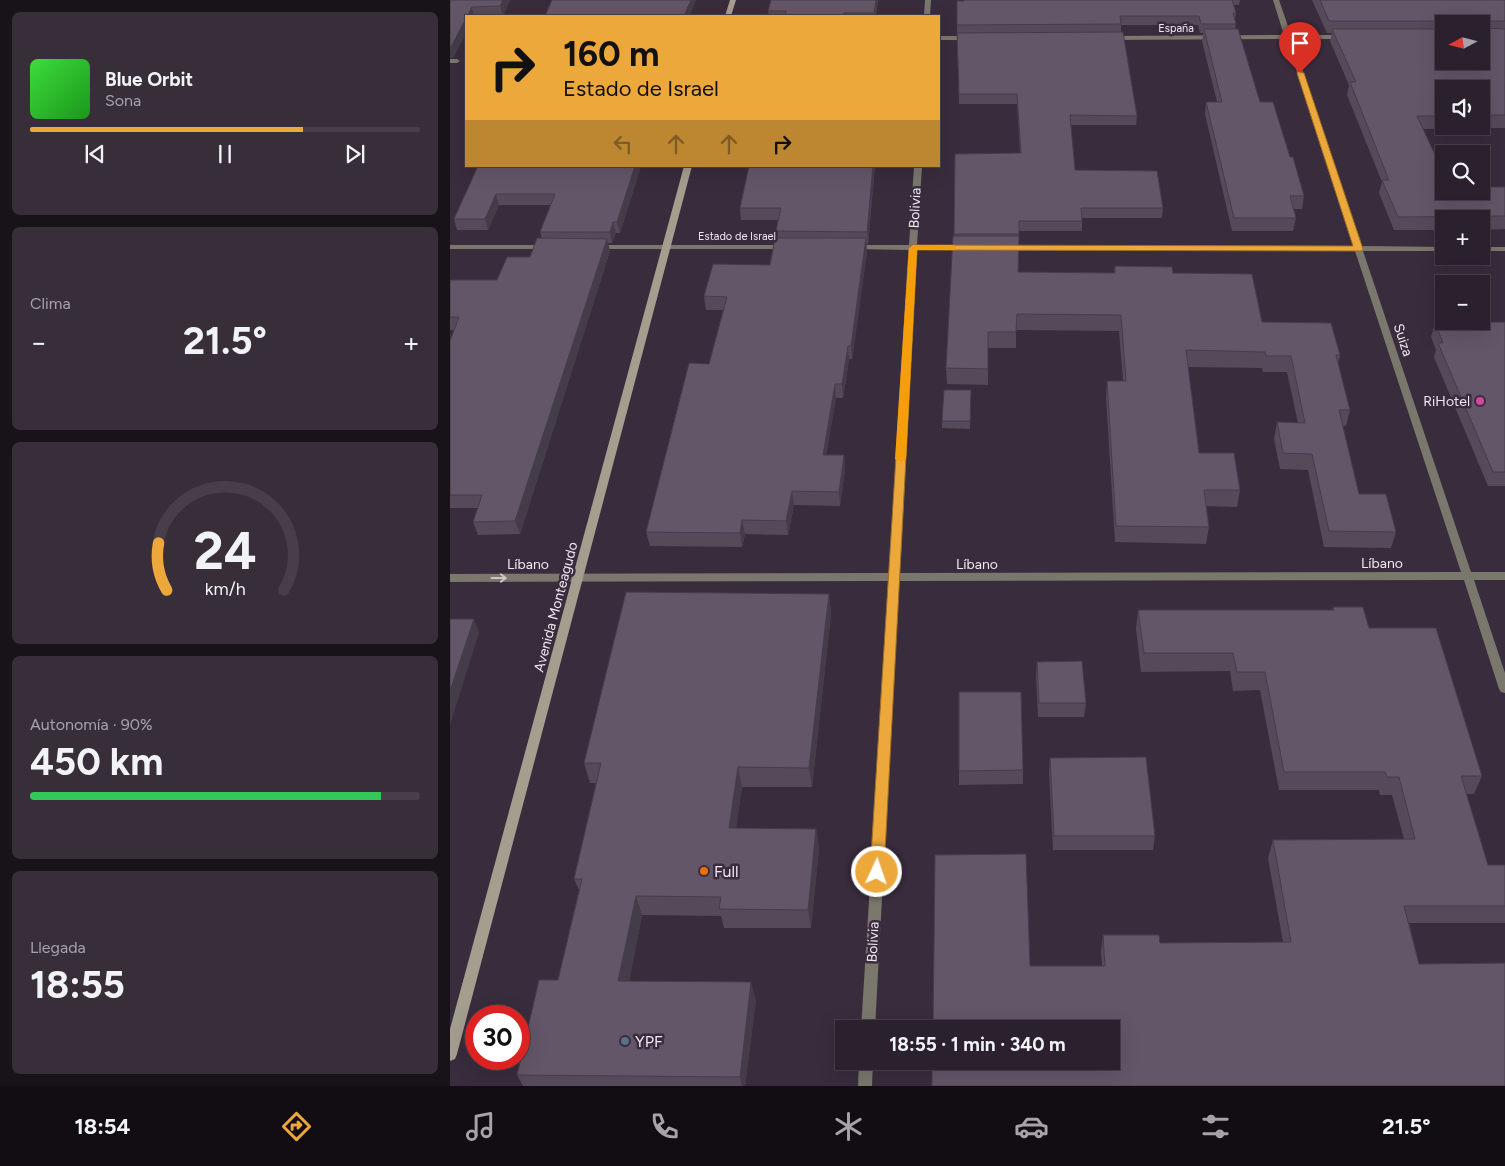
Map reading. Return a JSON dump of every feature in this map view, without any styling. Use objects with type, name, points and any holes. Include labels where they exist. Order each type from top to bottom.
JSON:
[{"type":"main road","points":[[728,15],[733,0]]},
{"type":"main road","name":"Avenida Monteagudo","points":[[450,1054],[688,167]]},
{"type":"street","points":[[927,15],[928,0]]},
{"type":"street","name":"Suiza","points":[[1276,0],[1505,689]]},
{"type":"street","name":"España","points":[[1104,38],[1347,37]]},
{"type":"street","points":[[940,38],[978,38]]},
{"type":"street","name":"Bolivia","points":[[869,1020],[918,167]]},
{"type":"street","points":[[450,247],[558,247]]},
{"type":"street","name":"Estado de Israel","points":[[588,247],[795,247]]},
{"type":"street","points":[[844,248],[972,248]]},
{"type":"street","points":[[992,248],[1435,249]]},
{"type":"street","points":[[1490,249],[1505,249]]},
{"type":"street","name":"Líbano","points":[[450,578],[1505,576]]},
{"type":"street","points":[[865,1086],[866,1070]]},
{"type":"building","points":[[450,0],[503,0],[500,6],[472,7],[468,15],[465,15],[465,20],[450,47]]},
{"type":"building","points":[[552,0],[691,0],[684,15],[545,15]]},
{"type":"building","points":[[771,0],[876,0],[874,13],[785,15],[786,11],[768,11]]},
{"type":"building","points":[[1232,0],[1236,13],[1233,13],[1236,24],[1201,24],[1199,16],[1120,16],[1121,24],[957,25],[957,1]]},
{"type":"building","points":[[1320,0],[1505,0],[1505,21],[1490,21],[1490,15],[1435,15],[1435,21],[1329,21]]},
{"type":"building","points":[[1490,28],[1505,29],[1505,115],[1490,115],[1490,80],[1435,80],[1435,116],[1417,116],[1435,155],[1435,200],[1490,200],[1490,187],[1505,187],[1505,216],[1490,216],[1490,210],[1435,210],[1435,217],[1398,217],[1382,180],[1389,180],[1350,82],[1356,82],[1332,29],[1435,29],[1435,70],[1490,70]]},
{"type":"building","points":[[1204,29],[1238,29],[1260,102],[1273,102],[1290,157],[1293,157],[1304,196],[1290,196],[1296,218],[1234,218],[1206,102],[1222,102]]},
{"type":"building","points":[[1123,32],[1137,116],[1070,115],[1075,170],[1157,171],[1163,208],[1081,208],[1082,221],[1019,221],[1019,234],[954,234],[955,154],[1021,153],[1017,94],[959,94],[957,33]]},
{"type":"building","points":[[478,167],[635,167],[617,222],[613,222],[610,232],[540,232],[555,194],[496,194],[485,219],[454,219]]},
{"type":"building","points":[[749,167],[873,167],[867,232],[776,231],[781,208],[740,208]]},
{"type":"building","points":[[953,236],[1019,236],[1018,272],[1115,273],[1115,266],[1172,267],[1173,273],[1252,274],[1262,322],[1331,323],[1340,355],[1336,355],[1350,410],[1339,410],[1359,494],[1386,494],[1396,532],[1329,531],[1312,454],[1283,453],[1277,422],[1305,423],[1291,356],[1266,356],[1265,352],[1186,350],[1199,453],[1234,453],[1240,490],[1204,490],[1209,527],[1116,526],[1107,381],[1126,381],[1121,315],[1017,314],[1016,332],[988,332],[988,369],[946,368]]},
{"type":"building","points":[[537,238],[607,239],[515,521],[473,522],[482,495],[450,495],[450,341],[459,317],[450,317],[450,280],[497,280],[507,257],[530,257]]},
{"type":"building","points":[[775,238],[866,238],[851,346],[848,346],[842,384],[835,384],[823,455],[844,455],[839,492],[792,491],[786,521],[742,520],[740,533],[646,532],[689,363],[709,364],[727,297],[704,296],[713,264],[770,265]]},
{"type":"building","points":[[1490,322],[1505,322],[1505,472],[1493,472],[1438,343],[1443,343],[1438,330],[1490,330]]},
{"type":"building","points":[[944,390],[971,390],[970,421],[942,421]]},
{"type":"building","points":[[626,592],[829,594],[809,768],[738,767],[729,828],[816,829],[808,910],[719,909],[721,897],[636,896],[618,981],[751,982],[740,1077],[517,1075],[518,1070],[530,1070],[530,1019],[539,980],[558,980],[582,879],[574,879],[601,763],[584,763]]},
{"type":"building","points":[[1333,607],[1363,607],[1369,628],[1436,628],[1482,776],[1461,776],[1488,865],[1505,865],[1505,906],[1404,906],[1419,964],[1505,963],[1505,1086],[932,1086],[932,1070],[1120,1070],[1120,1020],[933,1020],[935,855],[1026,854],[1030,966],[1105,966],[1103,935],[1159,935],[1160,943],[1291,942],[1273,840],[1415,839],[1399,777],[1387,777],[1385,772],[1284,772],[1265,672],[1237,672],[1233,653],[1144,653],[1138,610],[1334,610]]},
{"type":"building","points":[[450,619],[474,619],[450,691]]},
{"type":"building","points":[[1082,661],[1086,703],[1039,703],[1037,662]]},
{"type":"building","points":[[959,692],[1021,692],[1023,770],[959,771]]},
{"type":"building","points":[[1146,757],[1155,836],[1054,836],[1050,758]]},
{"type":"slow traffic","points":[[901,459],[913,248],[953,248]]},
{"type":"place","name":"RiHotel","points":[[1480,401]]},
{"type":"place","name":"Full","points":[[704,871]]},
{"type":"place","name":"YPF","points":[[625,1041]]},
{"type":"route","points":[[877,872],[913,248],[1358,249],[1300,73]]}]
